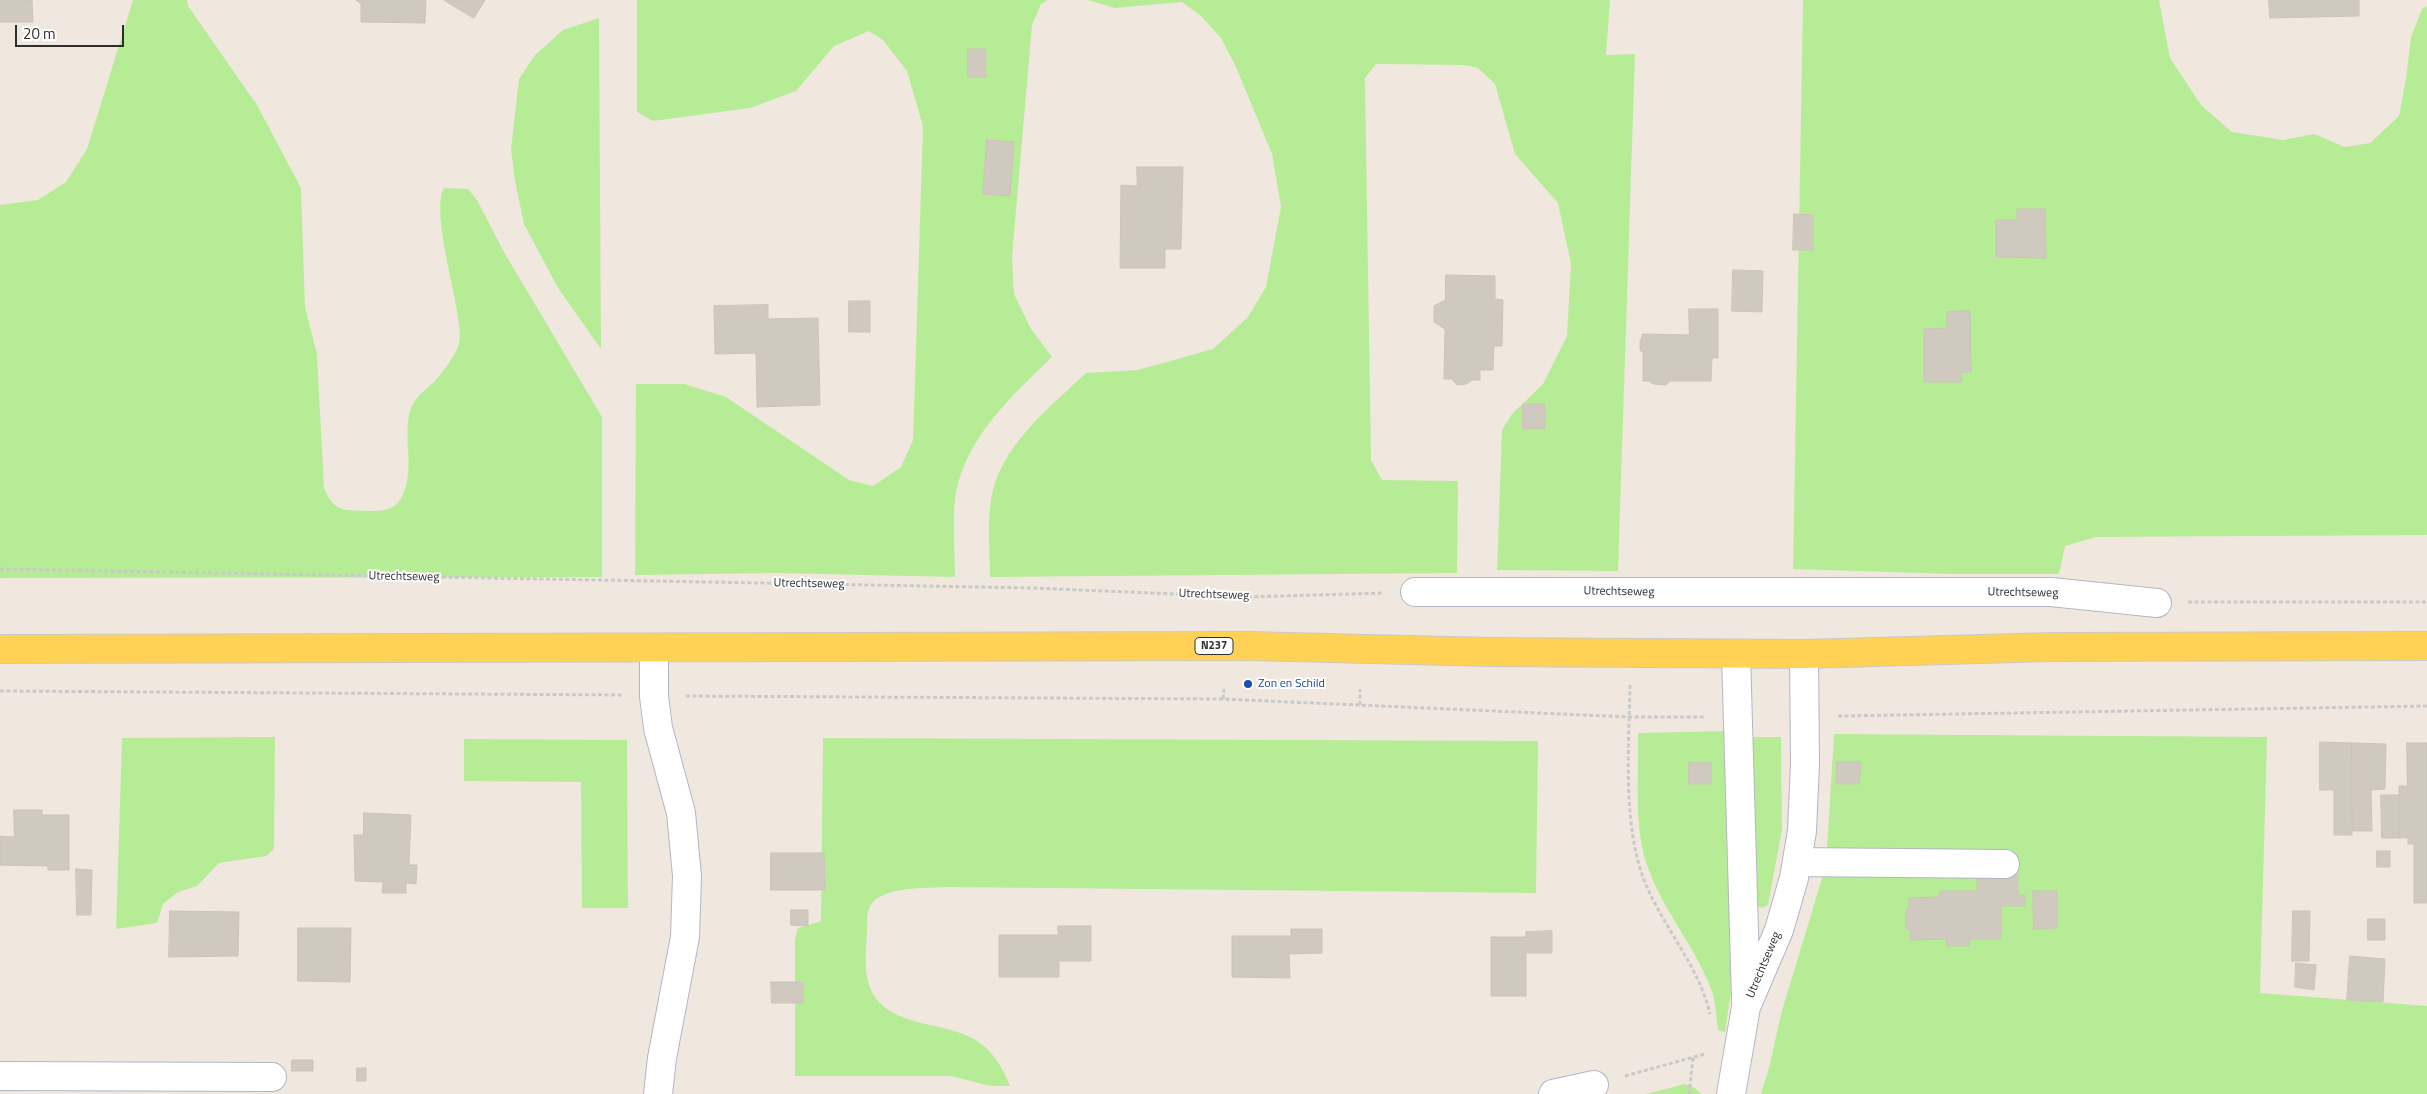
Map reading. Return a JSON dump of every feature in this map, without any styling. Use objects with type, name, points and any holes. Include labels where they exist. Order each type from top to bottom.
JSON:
[{"type":"main road","name":"N237","points":[[0,649],[1249,646],[1490,652],[1804,654],[2052,647],[2427,646]]},
{"type":"street","name":"Utrechtseweg","points":[[1415,592],[2051,592],[2157,602]]},
{"type":"street","points":[[654,648],[654,696],[658,728],[681,813],[687,876],[685,937],[662,1058],[658,1094]]},
{"type":"street","name":"Utrechtseweg","points":[[1736,654],[1746,1007]]},
{"type":"street","name":"Utrechtseweg","points":[[1731,1094],[1726,1059],[1779,930],[1797,862],[1802,831],[1805,763],[1804,654]]},
{"type":"street","points":[[1797,862],[2005,864]]},
{"type":"street","points":[[0,1076],[272,1077]]},
{"type":"street","points":[[1552,1094],[1594,1085]]},
{"type":"path","name":"Utrechtseweg","points":[[0,569],[1032,588],[1247,597],[1415,592]]},
{"type":"path","points":[[2157,602],[2427,602]]},
{"type":"path","points":[[0,691],[1223,700],[1224,689]]},
{"type":"path","points":[[1360,689],[1360,705]]},
{"type":"path","points":[[1629,718],[1631,816],[1634,849],[1646,884],[1661,918],[1702,987],[1712,1022]]},
{"type":"path","points":[[1594,1085],[1693,1058],[1726,1059]]},
{"type":"path","points":[[1688,1094],[1693,1058]]},
{"type":"green space","points":[[133,0],[187,0],[188,6],[257,105],[301,188],[305,307],[317,354],[324,488],[332,502],[336,506],[347,510],[383,510],[394,506],[400,500],[405,489],[409,467],[407,434],[410,411],[417,398],[434,382],[448,364],[460,341],[456,305],[442,231],[441,198],[444,188],[468,189],[477,200],[504,252],[602,417],[602,577],[0,578],[0,205],[38,200],[66,182],[87,149]]},
{"type":"green space","points":[[637,0],[1048,0],[1041,4],[1032,25],[1012,257],[1014,294],[1031,329],[1052,357],[1007,402],[970,452],[956,492],[954,522],[955,577],[776,573],[635,575],[636,384],[684,384],[726,397],[849,480],[873,486],[901,467],[913,440],[923,126],[907,71],[883,40],[869,31],[834,46],[796,91],[750,108],[653,121],[637,112]]},
{"type":"green space","points":[[1088,0],[1610,0],[1606,55],[1635,54],[1618,571],[1497,570],[1502,430],[1512,414],[1543,384],[1567,336],[1571,264],[1558,203],[1515,154],[1495,84],[1478,68],[1465,65],[1376,64],[1365,78],[1371,460],[1382,480],[1458,481],[1457,573],[990,577],[989,529],[991,500],[996,481],[1004,463],[1015,446],[1042,415],[1086,373],[1138,370],[1213,349],[1248,317],[1266,287],[1281,207],[1272,154],[1236,67],[1221,38],[1201,16],[1182,2],[1115,8]]},
{"type":"green space","points":[[1803,0],[2159,0],[2170,58],[2201,105],[2232,132],[2283,140],[2314,134],[2345,147],[2370,143],[2399,116],[2411,37],[2422,9],[2427,6],[2427,535],[2096,537],[2065,546],[2059,574],[1953,574],[1793,569]]},
{"type":"green space","points":[[599,18],[601,349],[558,288],[524,224],[515,181],[511,149],[519,79],[535,55],[563,30]]},
{"type":"green space","points":[[1727,731],[1733,979],[1725,1032],[1718,1030],[1711,989],[1697,958],[1662,899],[1643,852],[1639,818],[1638,733]]},
{"type":"green space","points":[[1834,734],[2267,737],[2260,993],[2427,1006],[2427,1094],[1761,1094],[1781,1014],[1826,865]]},
{"type":"green space","points":[[275,737],[274,849],[266,856],[219,863],[197,886],[178,892],[163,904],[157,923],[116,929],[122,738]]},
{"type":"green space","points":[[1753,737],[1781,737],[1782,830],[1768,905],[1762,908],[1755,905]]},
{"type":"green space","points":[[823,738],[1538,741],[1536,893],[947,887],[918,888],[888,893],[873,902],[868,912],[866,962],[867,978],[872,992],[880,1003],[890,1011],[916,1022],[958,1032],[977,1041],[995,1058],[1010,1086],[990,1086],[951,1076],[795,1076],[795,939],[798,928],[821,921]]},
{"type":"green space","points":[[464,739],[627,740],[628,908],[582,908],[581,782],[464,781]]},
{"type":"green space","points":[[1685,1084],[1695,1088],[1701,1094],[1646,1094]]},
{"type":"building","points":[[0,0],[32,0],[33,22],[0,22]]},
{"type":"building","points":[[356,0],[426,0],[425,23],[361,22],[361,4]]},
{"type":"building","points":[[444,0],[485,0],[474,18]]},
{"type":"building","points":[[2269,0],[2359,0],[2359,16],[2270,18]]},
{"type":"building","points":[[968,49],[986,49],[986,77],[968,77]]},
{"type":"building","points":[[987,140],[1014,142],[1010,196],[983,194]]},
{"type":"building","points":[[1137,167],[1183,167],[1181,249],[1165,249],[1165,268],[1120,268],[1121,185],[1137,186]]},
{"type":"building","points":[[2017,209],[2045,209],[2046,258],[1996,257],[1996,220],[2017,220]]},
{"type":"building","points":[[1794,214],[1813,215],[1813,250],[1793,250]]},
{"type":"building","points":[[1733,270],[1763,271],[1762,312],[1732,311]]},
{"type":"building","points":[[1446,275],[1495,276],[1495,299],[1503,300],[1502,346],[1494,346],[1493,370],[1480,370],[1480,380],[1472,380],[1467,384],[1457,385],[1452,379],[1444,379],[1445,329],[1434,322],[1434,306],[1445,300]]},
{"type":"building","points":[[849,301],[870,301],[870,332],[849,332]]},
{"type":"building","points":[[768,305],[768,319],[818,318],[820,405],[757,407],[756,353],[715,354],[714,306]]},
{"type":"building","points":[[1689,309],[1718,309],[1718,358],[1712,358],[1711,381],[1670,381],[1666,385],[1643,381],[1643,353],[1640,350],[1640,342],[1643,334],[1689,335]]},
{"type":"building","points":[[1970,311],[1971,372],[1961,372],[1962,382],[1924,382],[1924,329],[1947,328],[1947,312]]},
{"type":"building","points":[[1523,404],[1545,404],[1545,428],[1523,429]]},
{"type":"building","points":[[2320,742],[2352,743],[2352,835],[2334,835],[2334,790],[2320,790]]},
{"type":"building","points":[[2352,743],[2386,744],[2385,789],[2371,790],[2372,831],[2353,831]]},
{"type":"building","points":[[2407,743],[2427,743],[2427,903],[2414,903],[2414,844],[2408,844],[2408,838],[2399,838],[2399,786],[2407,786]]},
{"type":"building","points":[[1689,762],[1711,763],[1711,784],[1689,784]]},
{"type":"building","points":[[1837,762],[1861,762],[1859,784],[1837,784]]},
{"type":"building","points":[[2381,795],[2399,795],[2399,838],[2382,838]]},
{"type":"building","points":[[14,810],[42,810],[42,815],[69,815],[69,870],[48,870],[48,866],[0,865],[0,836],[14,837]]},
{"type":"building","points":[[364,813],[411,815],[409,865],[417,865],[416,884],[406,883],[406,893],[382,893],[383,882],[355,881],[354,835],[363,835]]},
{"type":"building","points":[[2377,851],[2390,851],[2390,867],[2377,867]]},
{"type":"building","points":[[771,853],[824,853],[825,890],[771,890]]},
{"type":"building","points":[[76,869],[92,870],[91,915],[77,915]]},
{"type":"building","points":[[1977,875],[2018,875],[2018,895],[2025,895],[2025,906],[2001,906],[2001,939],[1970,939],[1969,946],[1947,946],[1946,939],[1910,940],[1910,930],[1906,929],[1906,908],[1909,908],[1909,898],[1939,897],[1940,891],[1977,891]]},
{"type":"building","points":[[2033,891],[2057,891],[2057,928],[2034,929]]},
{"type":"building","points":[[791,910],[808,910],[808,926],[791,925]]},
{"type":"building","points":[[170,911],[239,912],[238,956],[169,957]]},
{"type":"building","points":[[2293,911],[2310,911],[2309,961],[2292,961]]},
{"type":"building","points":[[2368,919],[2385,919],[2385,940],[2368,940]]},
{"type":"building","points":[[1058,926],[1091,926],[1091,961],[1059,961],[1059,977],[999,977],[999,935],[1058,935]]},
{"type":"building","points":[[298,928],[351,928],[350,982],[298,981]]},
{"type":"building","points":[[1291,929],[1322,929],[1322,953],[1289,954],[1290,978],[1232,977],[1232,936],[1291,936]]},
{"type":"building","points":[[1552,931],[1552,953],[1526,953],[1526,996],[1491,996],[1491,937],[1526,937],[1526,932]]},
{"type":"building","points":[[2350,956],[2385,959],[2383,1002],[2347,1000]]},
{"type":"building","points":[[2296,963],[2316,965],[2314,990],[2295,987]]},
{"type":"building","points":[[771,982],[803,982],[803,1003],[772,1003]]},
{"type":"building","points":[[292,1060],[313,1060],[313,1071],[292,1071]]},
{"type":"building","points":[[357,1068],[366,1068],[366,1081],[357,1081]]},
{"type":"place","name":"Zon en Schild","points":[[1248,684]]}]
